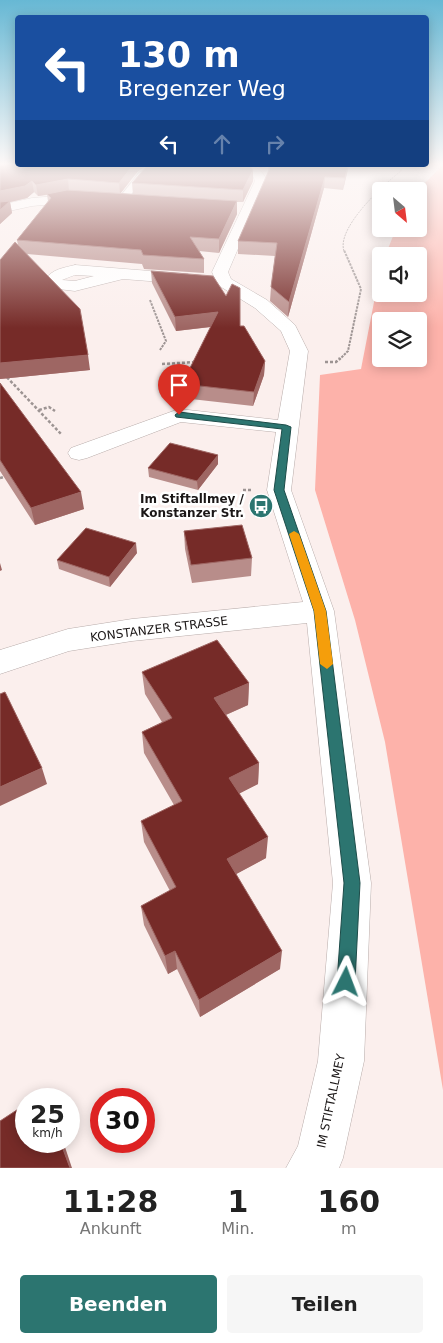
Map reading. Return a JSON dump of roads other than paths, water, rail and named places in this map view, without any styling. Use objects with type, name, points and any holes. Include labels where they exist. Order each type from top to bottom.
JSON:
[{"type":"street","points":[[118,274],[224,282],[220,272],[222,263],[239,220]]},
{"type":"street","name":"IM STIFTALLMEY","points":[[224,282],[261,304],[289,329],[299,351],[286,427],[279,490],[320,611],[352,883],[341,1061],[318,1158],[311,1168]]},
{"type":"street","points":[[79,453],[179,415],[286,427]]},
{"type":"street","name":"KONSTANZER STRASSE","points":[[0,662],[77,638],[132,630],[320,611]]},
{"type":"place","name":"Im Stiftallmey / Konstanzer Str.","points":[[261,506]]}]
